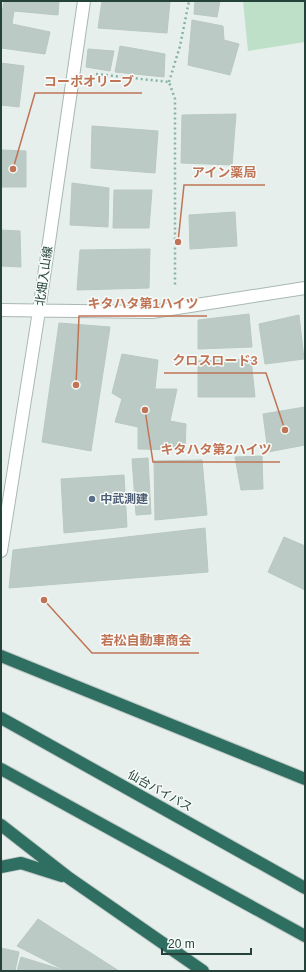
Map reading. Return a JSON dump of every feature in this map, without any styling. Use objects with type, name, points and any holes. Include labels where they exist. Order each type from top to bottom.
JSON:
[{"type":"highway","points":[[1,656],[305,779]]},
{"type":"highway","name":"仙台バイパス","points":[[1,718],[305,888]]},
{"type":"highway","points":[[1,769],[305,936]]},
{"type":"highway","points":[[1,825],[69,878],[203,971]]},
{"type":"highway","points":[[1,866],[20,863],[69,878]]},
{"type":"street","name":"北畑入山線","points":[[1,551],[39,311],[84,1]]},
{"type":"street","points":[[1,310],[152,312],[305,288]]},
{"type":"path","points":[[176,308],[175,99],[169,82],[180,46],[189,1]]},
{"type":"path","points":[[73,72],[169,82]]},
{"type":"green space","points":[[243,1],[305,1],[305,42],[248,51]]},
{"type":"building","points":[[4,1],[59,1],[58,15],[14,11],[12,24],[50,32],[45,54],[1,48],[1,20]]},
{"type":"building","points":[[102,1],[170,1],[167,33],[98,28]]},
{"type":"building","points":[[195,1],[220,1],[217,17],[194,14]]},
{"type":"building","points":[[192,20],[223,26],[224,40],[239,44],[230,75],[188,65]]},
{"type":"building","points":[[120,46],[165,54],[164,77],[115,72]]},
{"type":"building","points":[[88,49],[114,51],[110,71],[86,67]]},
{"type":"building","points":[[1,63],[24,66],[19,107],[1,105]]},
{"type":"building","points":[[236,114],[232,165],[181,163],[182,115]]},
{"type":"building","points":[[92,126],[158,131],[155,173],[91,168]]},
{"type":"building","points":[[1,150],[26,151],[26,187],[1,187]]},
{"type":"building","points":[[72,183],[109,188],[108,227],[70,225]]},
{"type":"building","points":[[114,190],[152,190],[149,228],[113,228]]},
{"type":"building","points":[[235,212],[237,246],[190,249],[189,215]]},
{"type":"building","points":[[1,230],[20,231],[21,267],[1,266]]},
{"type":"building","points":[[150,249],[149,288],[77,290],[80,250]]},
{"type":"building","points":[[249,314],[252,347],[198,349],[198,320]]},
{"type":"building","points":[[299,315],[304,359],[265,364],[259,324]]},
{"type":"building","points":[[59,323],[110,327],[91,451],[42,442]]},
{"type":"building","points":[[122,354],[158,360],[155,389],[177,389],[170,421],[186,424],[185,450],[138,449],[138,427],[115,422],[122,399],[112,393]]},
{"type":"building","points":[[251,359],[255,397],[198,397],[198,361]]},
{"type":"building","points":[[305,407],[305,445],[268,452],[263,414]]},
{"type":"building","points":[[262,456],[263,489],[241,490],[235,457]]},
{"type":"building","points":[[148,458],[151,514],[136,515],[132,459]]},
{"type":"building","points":[[202,460],[207,515],[155,520],[154,461]]},
{"type":"building","points":[[124,475],[127,527],[64,533],[61,479]]},
{"type":"building","points":[[205,528],[208,572],[9,588],[13,550]]},
{"type":"building","points":[[284,537],[305,546],[305,590],[268,572]]},
{"type":"building","points":[[38,919],[119,971],[66,971],[17,946]]},
{"type":"building","points":[[1,948],[19,952],[15,971],[1,971]]},
{"type":"building","points":[[21,957],[63,970],[63,971],[17,971]]},
{"type":"place","name":"コーポオリーブ","points":[[13,169]]},
{"type":"place","name":"アイン薬局","points":[[178,242]]},
{"type":"place","name":"キタハタ第1ハイツ","points":[[76,385]]},
{"type":"place","name":"キタハタ第2ハイツ","points":[[145,410]]},
{"type":"place","name":"クロスロード3","points":[[285,430]]},
{"type":"place","name":"中武測建","points":[[92,499]]},
{"type":"place","name":"若松自動車商会","points":[[44,600]]}]
